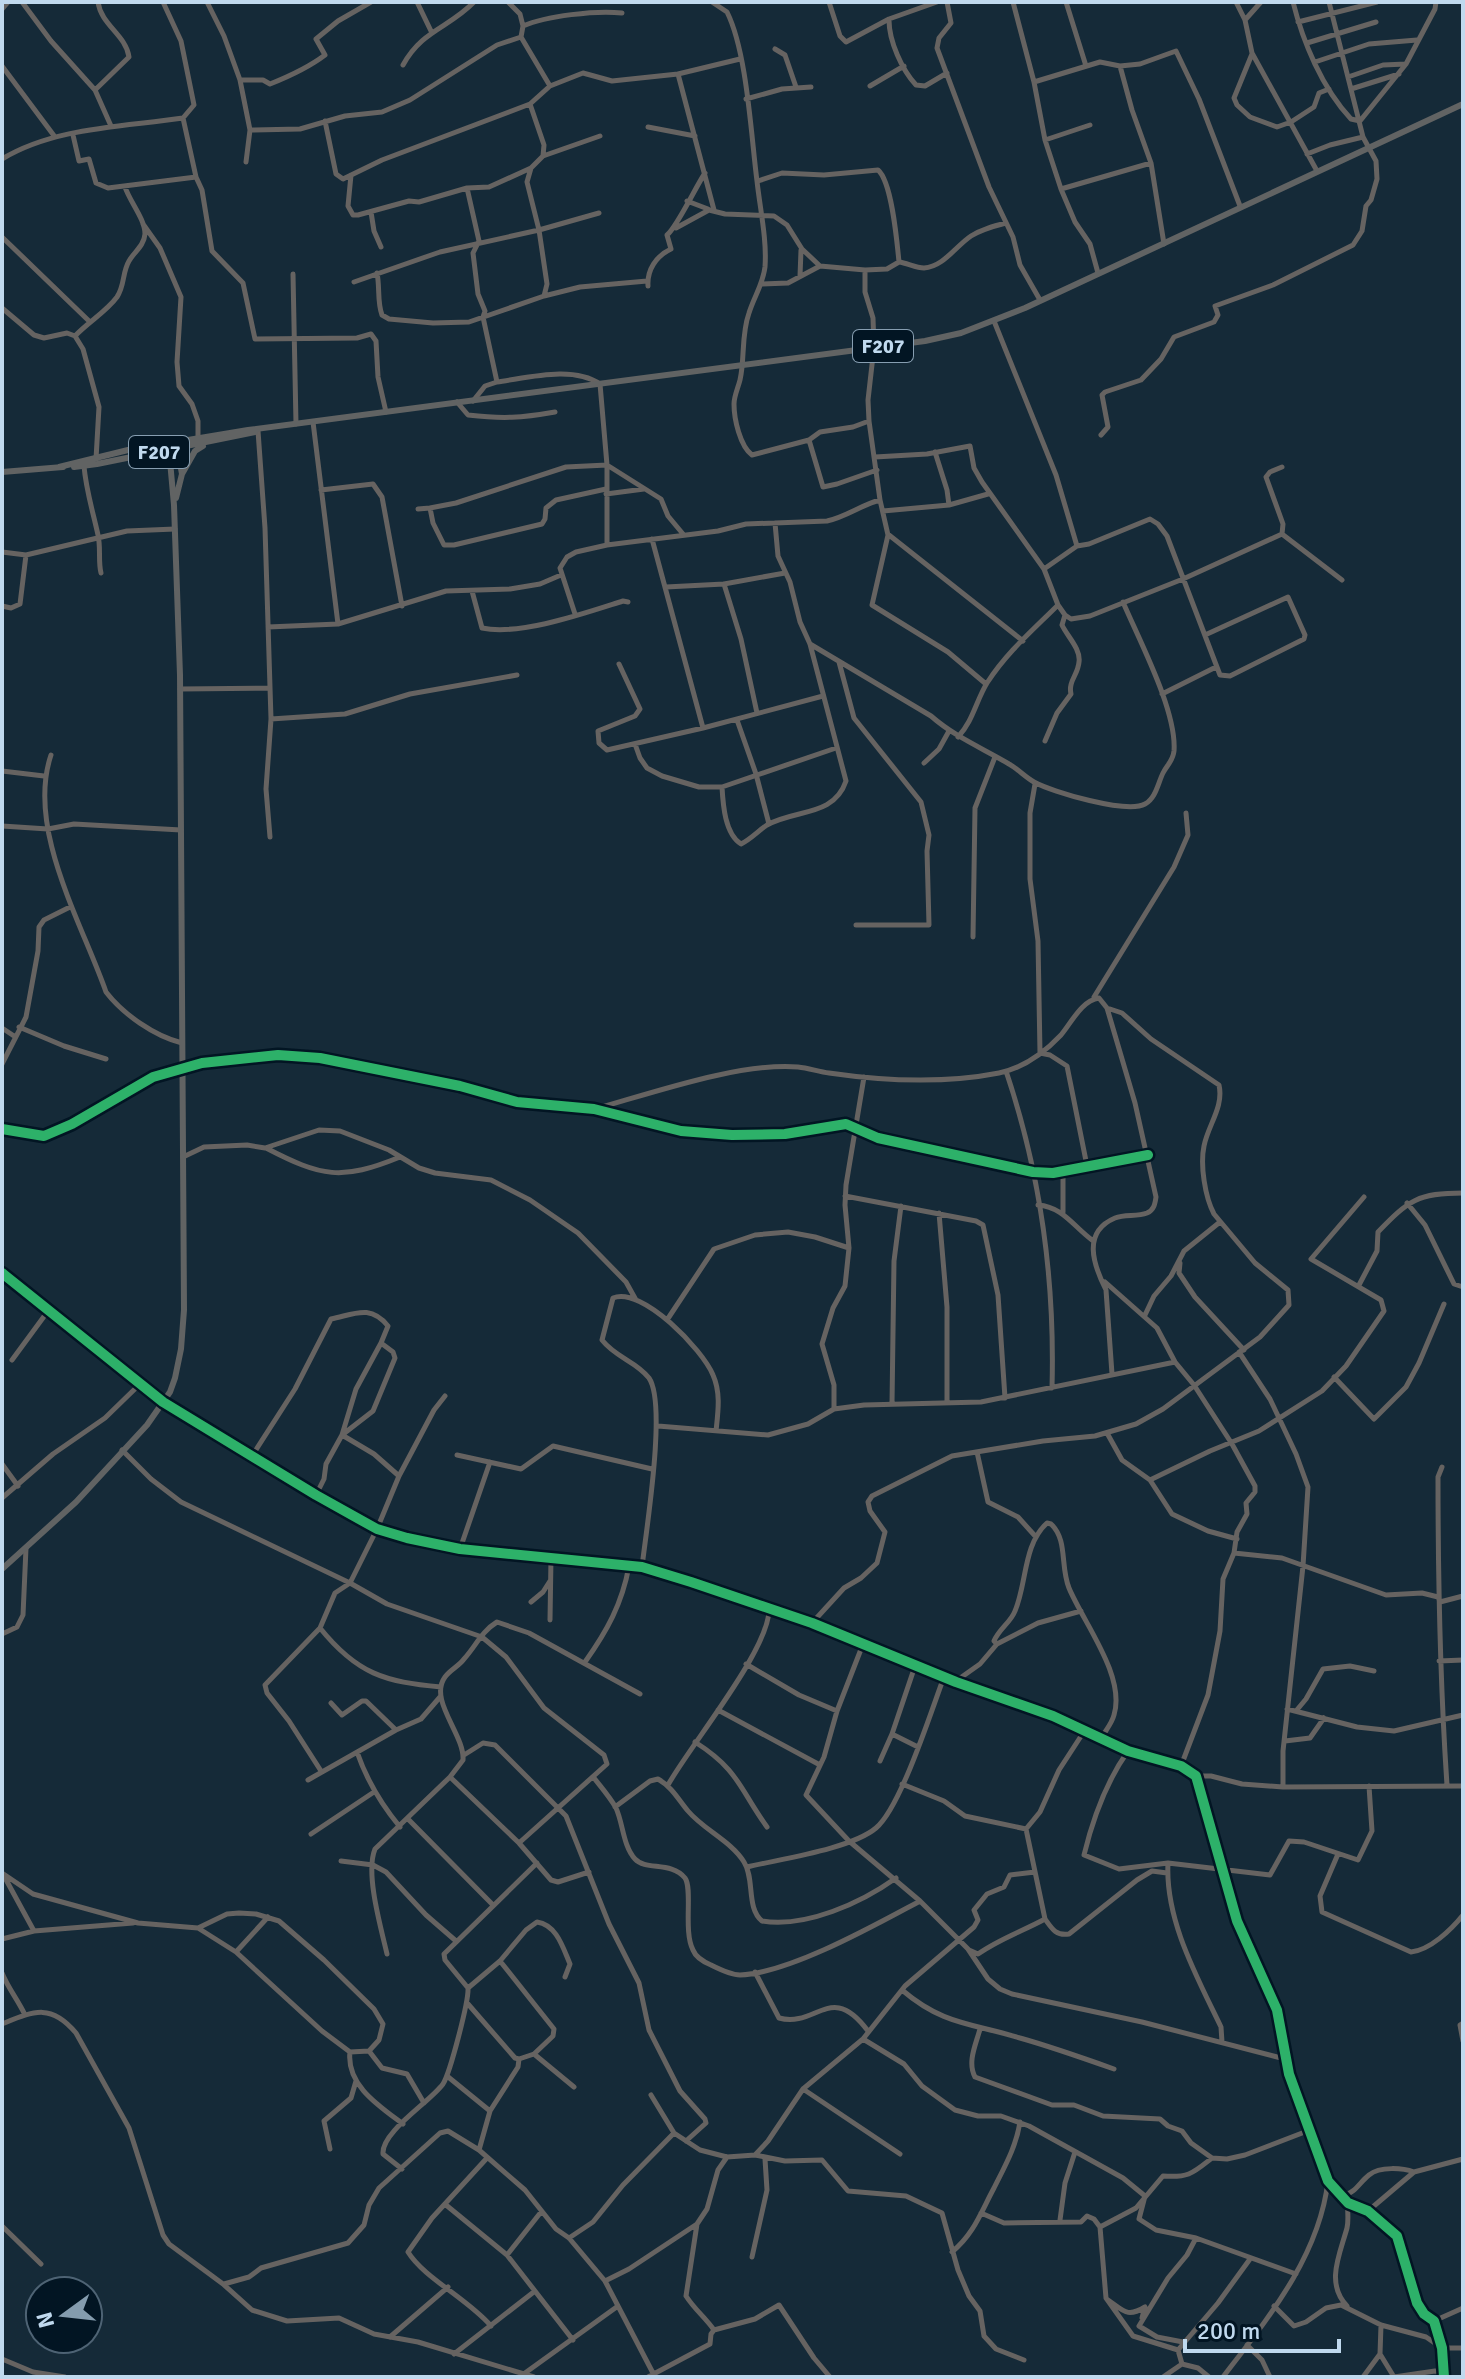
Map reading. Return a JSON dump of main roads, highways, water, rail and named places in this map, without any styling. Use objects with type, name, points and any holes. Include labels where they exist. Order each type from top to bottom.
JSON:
[{"type":"main road","name":"F207","points":[[2,472],[84,466],[198,438],[925,341],[961,333],[1164,245],[1240,206],[1463,104]]},
{"type":"main road","name":"F207","points":[[59,467],[174,445],[210,443],[258,431]]},
{"type":"main road","points":[[182,474],[195,451],[210,443]]},
{"type":"main road","name":"F207","points":[[2,1569],[76,1502],[147,1425],[175,1378],[181,1349],[184,1310],[180,689],[170,465],[174,445]]},
{"type":"main road","name":"F207","points":[[174,445],[182,474],[174,505]]},
{"type":"main road","points":[[138,455],[155,455],[170,465]]}]
